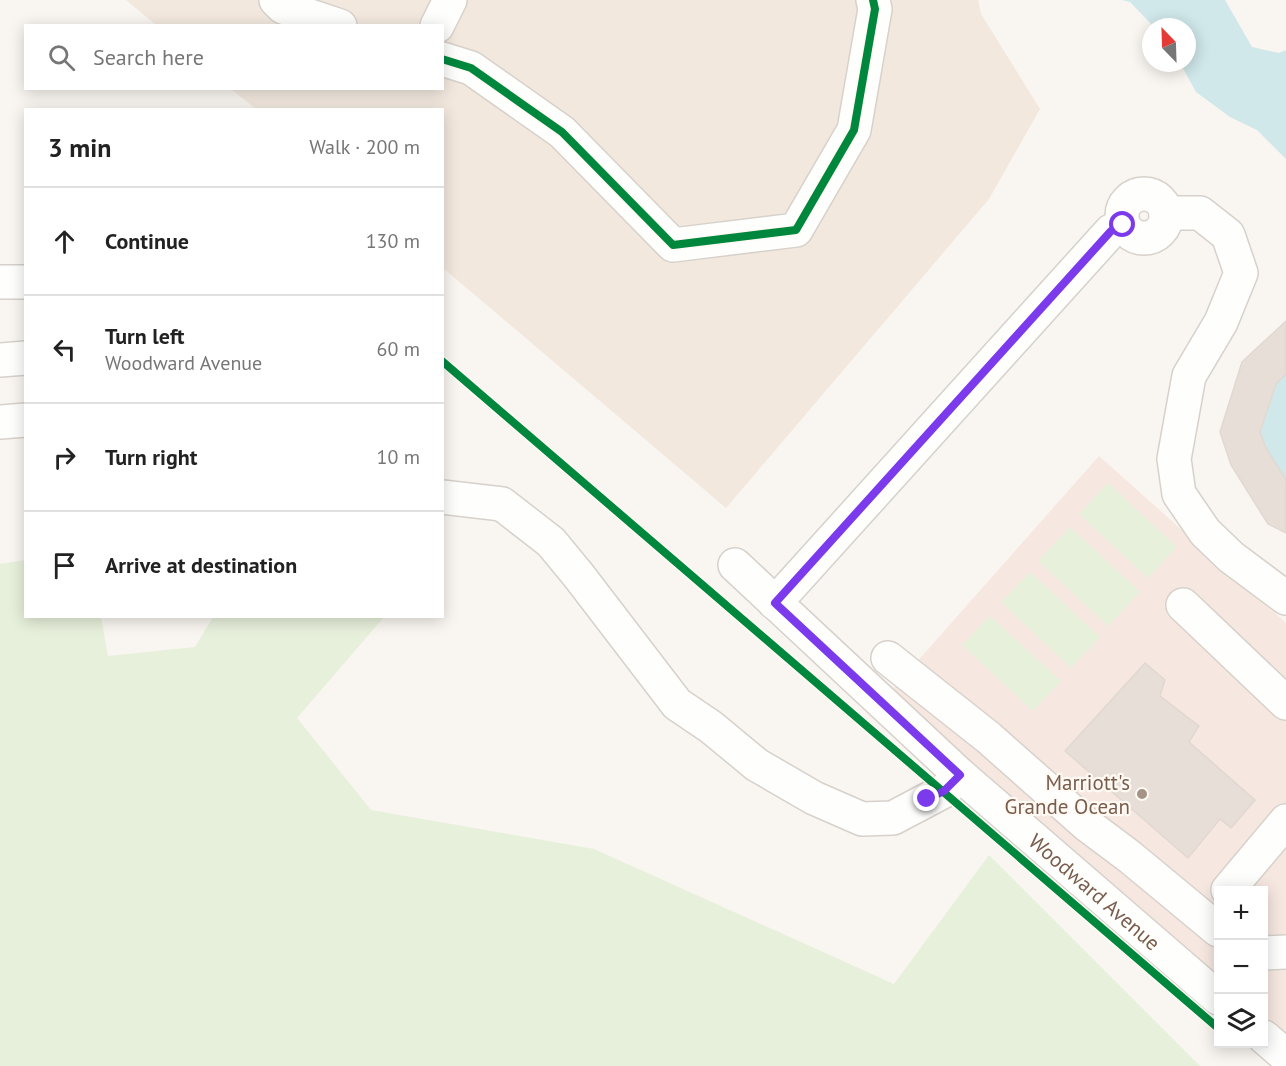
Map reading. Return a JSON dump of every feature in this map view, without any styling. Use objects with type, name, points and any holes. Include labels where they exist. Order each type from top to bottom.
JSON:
[{"type":"street","points":[[276,0],[283,7],[333,24]]},
{"type":"street","points":[[438,24],[450,0]]},
{"type":"street","points":[[444,60],[471,68],[562,132],[672,245],[796,230],[854,130],[875,9],[873,0]]},
{"type":"street","points":[[775,603],[1111,231],[1123,225],[1121,214],[1124,204],[1132,197],[1144,193],[1157,197],[1165,207],[1166,213],[1200,213],[1228,235],[1240,273],[1221,322],[1189,376],[1174,459],[1179,494],[1205,532],[1231,557],[1286,598]]},
{"type":"street","points":[[0,282],[24,282]]},
{"type":"street","points":[[0,360],[24,358]]},
{"type":"street","points":[[0,422],[24,420]]},
{"type":"street","points":[[444,497],[502,504],[551,542],[677,704],[757,765],[814,798],[862,819],[893,818],[944,791],[960,775]]},
{"type":"street","name":"Woodward Avenue","points":[[735,565],[960,775],[1214,995]]},
{"type":"street","points":[[1183,604],[1286,703]]},
{"type":"street","points":[[888,658],[989,738],[1086,824],[1214,917]]},
{"type":"street","points":[[1232,886],[1286,821]]},
{"type":"street","points":[[1268,953],[1286,952]]},
{"type":"street","points":[[1268,1041],[1286,1056]]},
{"type":"shaded area","points":[[126,0],[978,0],[981,14],[1040,109],[989,199],[726,508],[444,269],[444,108],[255,108],[232,90],[444,90],[444,24],[155,24]]},
{"type":"shaded area","name":"Marriott's Grande Ocean","points":[[1099,456],[1286,623],[1286,1038],[1268,1022],[1268,886],[1214,886],[1214,978],[885,698]]},
{"type":"green space","points":[[1108,483],[1177,547],[1148,578],[1079,514]]},
{"type":"green space","points":[[1070,527],[1140,592],[1108,626],[1038,561]]},
{"type":"green space","points":[[24,560],[24,618],[101,618],[108,656],[195,647],[212,618],[383,618],[297,718],[371,810],[594,849],[894,984],[989,855],[1200,1066],[0,1066],[0,564]]},
{"type":"green space","points":[[1030,572],[1100,637],[1071,668],[1001,602]]},
{"type":"green space","points":[[990,616],[1061,681],[1033,711],[962,645]]},
{"type":"water","points":[[1122,0],[1225,0],[1252,47],[1279,53],[1286,50],[1286,159],[1257,130],[1230,117],[1196,92],[1185,72],[1196,72],[1196,18],[1145,18],[1130,2]]},
{"type":"water","points":[[1286,374],[1286,480],[1266,448],[1260,432],[1276,384]]},
{"type":"building","points":[[1286,321],[1286,374],[1276,384],[1260,432],[1266,448],[1286,480],[1286,533],[1268,524],[1231,465],[1220,432],[1242,362]]},
{"type":"building","points":[[1145,663],[1165,680],[1160,696],[1199,726],[1189,742],[1255,800],[1231,828],[1220,819],[1188,858],[1065,751]]},
{"type":"cycle path","points":[[444,60],[471,68],[562,132],[673,245],[796,230],[854,130],[875,9],[873,0]]},
{"type":"cycle path","points":[[444,363],[1214,1025]]},
{"type":"place","name":"Marriott's Grande Ocean","points":[[1142,794]]},
{"type":"route","points":[[927,799],[944,791],[960,775],[775,603],[1111,231],[1123,225]]}]
